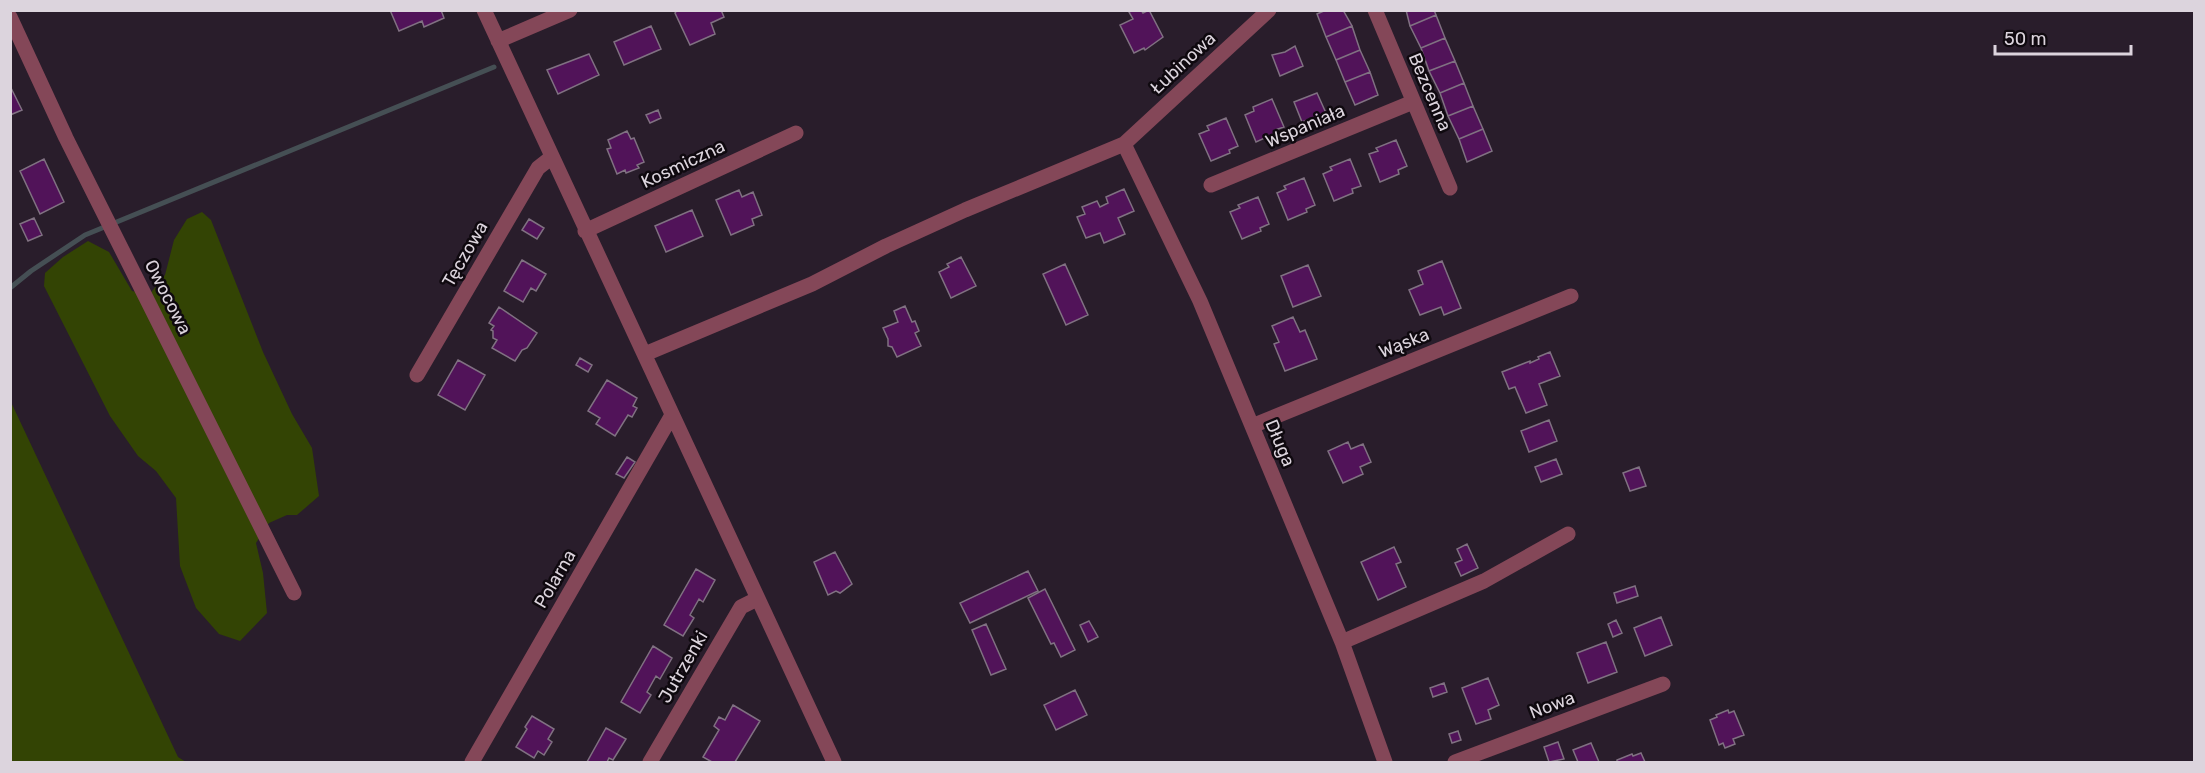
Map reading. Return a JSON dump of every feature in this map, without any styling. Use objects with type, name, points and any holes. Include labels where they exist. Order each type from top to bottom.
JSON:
[{"type":"street","points":[[484,10],[834,762]]},
{"type":"street","points":[[498,41],[570,10]]},
{"type":"street","name":"Łubinowa","points":[[1124,144],[1269,10]]},
{"type":"street","name":"Bezcenna","points":[[1375,10],[1450,189]]},
{"type":"street","name":"Owocowa","points":[[10,17],[66,138],[294,593]]},
{"type":"street","name":"Wspaniała","points":[[1211,185],[1413,102]]},
{"type":"street","name":"Kosmiczna","points":[[585,231],[796,133]]},
{"type":"street","points":[[645,354],[812,284],[886,246],[965,210],[1124,144]]},
{"type":"street","name":"Długa","points":[[1124,144],[1200,301],[1342,642],[1385,762]]},
{"type":"street","name":"Tęczowa","points":[[417,375],[538,168],[552,157]]},
{"type":"street","name":"Wąska","points":[[1252,426],[1571,296]]},
{"type":"street","name":"Polarna","points":[[472,762],[672,415]]},
{"type":"street","points":[[1342,642],[1484,581],[1568,534]]},
{"type":"street","name":"Jutrzenki","points":[[650,762],[741,607],[757,599]]},
{"type":"street","name":"Nowa","points":[[1455,762],[1663,684]]},
{"type":"green space","points":[[202,212],[211,220],[263,352],[292,414],[312,448],[319,496],[297,515],[287,515],[269,523],[256,543],[263,573],[267,613],[240,641],[219,634],[196,608],[180,566],[176,498],[156,471],[138,456],[110,416],[44,286],[45,273],[63,257],[88,241],[109,252],[132,291],[149,295],[165,275],[174,240],[187,219]]},
{"type":"green space","points":[[10,400],[178,757],[186,762],[11,762]]},
{"type":"building","points":[[390,10],[441,10],[444,18],[424,27],[422,21],[399,31]]},
{"type":"building","points":[[677,10],[721,10],[724,17],[711,23],[715,34],[690,45],[675,13]]},
{"type":"building","points":[[1141,10],[1143,13],[1149,10],[1163,37],[1145,50],[1144,48],[1134,53],[1120,25],[1133,19],[1129,12]]},
{"type":"building","points":[[1326,10],[1343,10],[1352,26],[1326,37],[1317,14]]},
{"type":"building","points":[[1406,10],[1434,10],[1436,15],[1410,26]]},
{"type":"building","points":[[1436,15],[1445,38],[1421,48],[1410,26]]},
{"type":"building","points":[[651,26],[661,49],[624,65],[614,42]]},
{"type":"building","points":[[1352,26],[1360,50],[1336,60],[1326,37]]},
{"type":"building","points":[[1445,38],[1455,61],[1429,71],[1421,48]]},
{"type":"building","points":[[1295,46],[1303,66],[1280,76],[1272,55],[1285,52]]},
{"type":"building","points":[[1360,50],[1370,72],[1345,82],[1336,60]]},
{"type":"building","points":[[589,54],[599,75],[558,94],[547,70]]},
{"type":"building","points":[[1455,61],[1464,83],[1440,93],[1429,71]]},
{"type":"building","points":[[1370,72],[1378,95],[1355,105],[1345,82]]},
{"type":"building","points":[[1464,83],[1473,106],[1448,116],[1440,93]]},
{"type":"building","points":[[10,86],[22,110],[10,115]]},
{"type":"building","points":[[1317,93],[1326,113],[1302,122],[1294,102]]},
{"type":"building","points":[[1272,99],[1284,127],[1256,142],[1245,115],[1254,111],[1253,107]]},
{"type":"building","points":[[1473,106],[1483,129],[1459,139],[1448,116]]},
{"type":"building","points":[[658,110],[661,118],[650,123],[646,115]]},
{"type":"building","points":[[1226,118],[1238,146],[1229,150],[1230,153],[1211,161],[1199,134],[1209,130],[1207,126]]},
{"type":"building","points":[[1483,129],[1492,151],[1467,162],[1459,139]]},
{"type":"building","points":[[627,131],[631,139],[634,138],[644,162],[637,165],[639,168],[617,174],[607,149],[611,148],[608,140]]},
{"type":"building","points":[[1396,140],[1407,166],[1398,170],[1399,174],[1380,182],[1369,154],[1378,151],[1376,148]]},
{"type":"building","points":[[44,159],[64,202],[40,214],[20,171]]},
{"type":"building","points":[[1350,159],[1361,186],[1352,189],[1353,193],[1334,201],[1323,174],[1332,170],[1330,167]]},
{"type":"building","points":[[1304,178],[1315,205],[1306,209],[1307,212],[1288,220],[1277,193],[1286,189],[1284,186]]},
{"type":"building","points":[[1124,189],[1134,211],[1118,218],[1125,234],[1104,243],[1100,233],[1086,238],[1077,217],[1085,214],[1082,207],[1097,201],[1100,207],[1108,203],[1106,197]]},
{"type":"building","points":[[739,190],[742,197],[753,192],[762,215],[752,219],[754,225],[731,235],[716,200]]},
{"type":"building","points":[[1258,197],[1269,224],[1260,228],[1261,231],[1242,239],[1230,212],[1240,208],[1238,205]]},
{"type":"building","points":[[692,210],[703,236],[666,252],[655,226]]},
{"type":"building","points":[[34,218],[42,235],[28,241],[20,224]]},
{"type":"building","points":[[529,219],[544,228],[537,239],[522,230]]},
{"type":"building","points":[[961,257],[976,286],[951,298],[939,272],[949,267],[947,264]]},
{"type":"building","points":[[522,260],[546,274],[536,291],[531,288],[523,302],[504,291]]},
{"type":"building","points":[[1442,261],[1461,308],[1444,315],[1441,307],[1420,315],[1409,290],[1423,284],[1418,271]]},
{"type":"building","points":[[1065,264],[1088,315],[1066,325],[1043,274]]},
{"type":"building","points":[[1308,265],[1321,296],[1293,307],[1281,276]]},
{"type":"building","points":[[905,306],[919,331],[915,333],[921,346],[897,357],[892,347],[888,346],[888,339],[883,328],[898,322],[894,311]]},
{"type":"building","points":[[499,307],[537,333],[515,361],[492,348],[497,340],[493,338],[491,330],[494,326],[489,323]]},
{"type":"building","points":[[1293,317],[1300,332],[1305,330],[1317,359],[1285,371],[1274,344],[1279,342],[1272,326]]},
{"type":"building","points":[[1550,352],[1560,376],[1539,384],[1547,405],[1526,413],[1515,387],[1509,389],[1502,372],[1530,361],[1530,363]]},
{"type":"building","points":[[580,358],[592,365],[588,372],[576,365]]},
{"type":"building","points":[[458,360],[485,375],[465,410],[438,395]]},
{"type":"building","points":[[607,380],[637,398],[633,406],[637,408],[632,417],[628,415],[615,436],[596,424],[600,418],[588,411]]},
{"type":"building","points":[[1549,420],[1557,441],[1529,452],[1521,431]]},
{"type":"building","points":[[1348,442],[1351,449],[1363,444],[1371,462],[1360,467],[1363,474],[1343,483],[1328,451]]},
{"type":"building","points":[[627,457],[635,462],[624,478],[616,474]]},
{"type":"building","points":[[1556,459],[1562,474],[1541,482],[1535,467]]},
{"type":"building","points":[[1639,467],[1646,486],[1630,491],[1623,473]]},
{"type":"building","points":[[1467,544],[1478,568],[1461,576],[1455,563],[1462,560],[1457,549]]},
{"type":"building","points":[[1394,547],[1401,562],[1396,564],[1406,587],[1378,600],[1361,562]]},
{"type":"building","points":[[835,552],[852,584],[840,593],[836,591],[828,595],[814,562]]},
{"type":"building","points":[[696,569],[715,580],[703,602],[699,599],[690,615],[694,618],[683,636],[664,625]]},
{"type":"building","points":[[1028,571],[1038,591],[970,623],[960,603]]},
{"type":"building","points":[[1635,586],[1638,596],[1617,603],[1614,593]]},
{"type":"building","points":[[1045,589],[1075,650],[1061,657],[1054,643],[1051,644],[1028,598]]},
{"type":"building","points":[[1661,617],[1672,645],[1645,656],[1634,628]]},
{"type":"building","points":[[1616,620],[1622,633],[1613,637],[1608,624]]},
{"type":"building","points":[[1089,621],[1098,637],[1088,642],[1080,625]]},
{"type":"building","points":[[986,624],[1006,669],[991,675],[972,630]]},
{"type":"building","points":[[1606,642],[1617,672],[1588,683],[1577,653]]},
{"type":"building","points":[[653,646],[672,658],[660,679],[656,676],[647,692],[651,695],[640,713],[621,702]]},
{"type":"building","points":[[1488,678],[1499,705],[1488,710],[1491,719],[1476,724],[1462,688]]},
{"type":"building","points":[[1444,683],[1447,692],[1433,697],[1430,688]]},
{"type":"building","points":[[1075,690],[1087,715],[1056,730],[1044,705]]},
{"type":"building","points":[[733,705],[760,721],[735,762],[712,762],[703,757],[719,730],[714,726],[719,717],[725,720]]},
{"type":"building","points":[[1728,710],[1729,713],[1734,711],[1744,735],[1733,739],[1735,744],[1725,748],[1723,743],[1719,745],[1710,720]]},
{"type":"building","points":[[532,716],[554,729],[548,739],[552,742],[544,755],[538,751],[534,758],[516,747]]},
{"type":"building","points":[[606,728],[626,739],[613,760],[609,758],[607,762],[587,762]]},
{"type":"building","points":[[1458,731],[1461,740],[1452,743],[1449,734]]},
{"type":"building","points":[[1558,742],[1564,759],[1549,762],[1544,747]]},
{"type":"building","points":[[1591,743],[1599,762],[1578,762],[1573,750]]},
{"type":"building","points":[[1641,753],[1645,762],[1617,762],[1632,754],[1633,756]]},
{"type":"waterway","points":[[10,288],[85,235],[494,67]]}]
